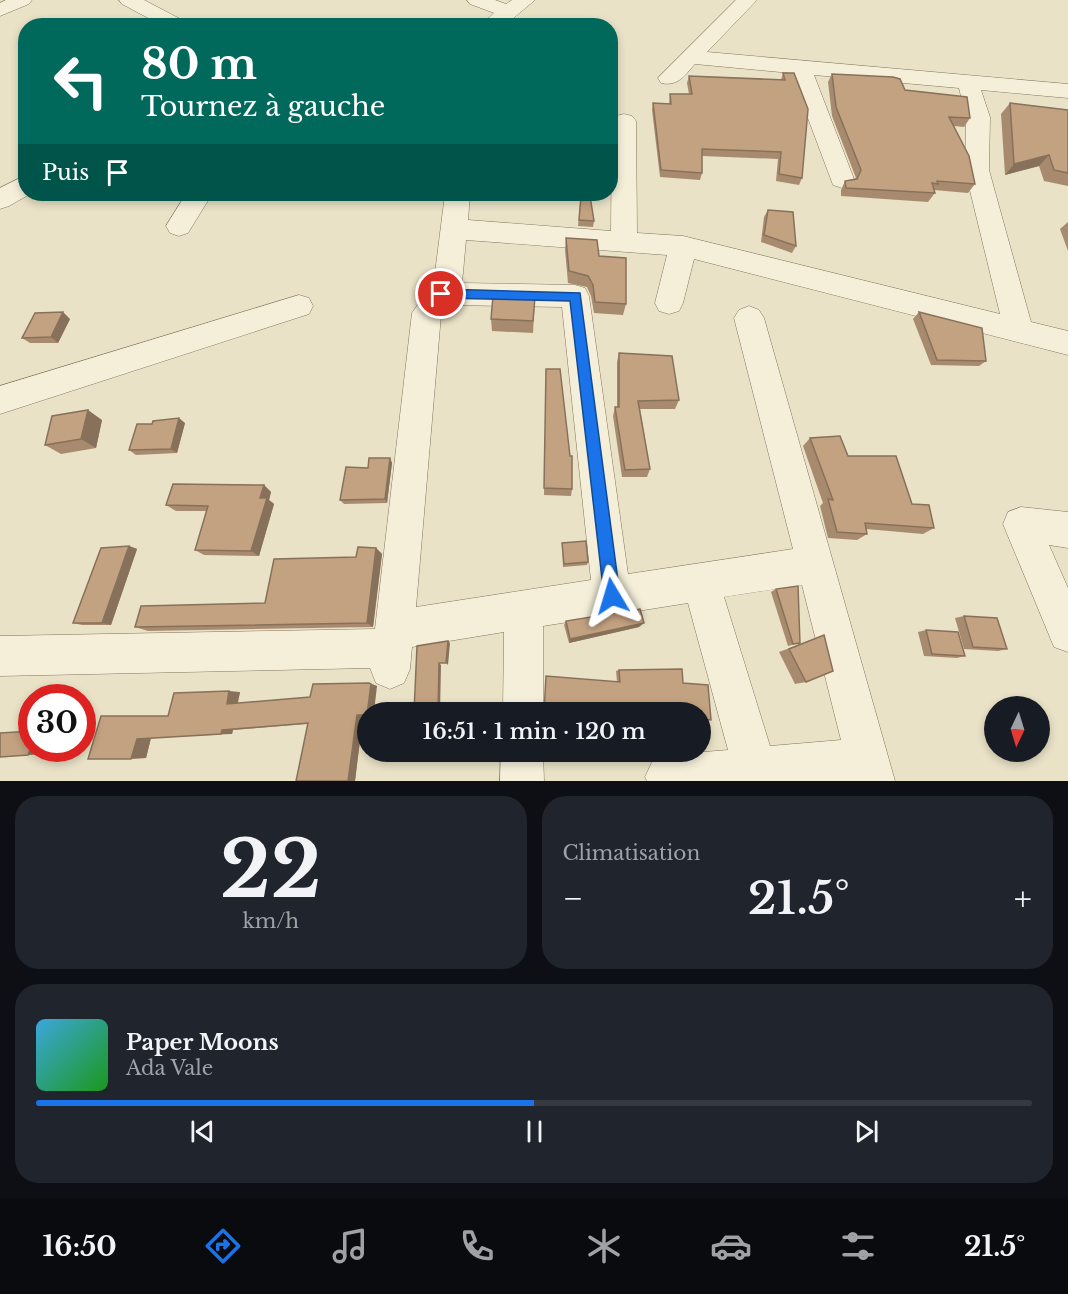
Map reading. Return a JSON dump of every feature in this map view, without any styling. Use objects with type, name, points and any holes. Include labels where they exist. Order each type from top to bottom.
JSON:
[{"type":"street","points":[[0,10],[22,0]]},
{"type":"street","points":[[129,0],[163,18]]},
{"type":"street","points":[[151,12],[174,0]]},
{"type":"street","points":[[477,0],[508,12]]},
{"type":"street","points":[[500,18],[525,0]]},
{"type":"street","points":[[669,78],[747,0]]},
{"type":"street","points":[[690,57],[1068,91]]},
{"type":"street","points":[[800,67],[842,179]]},
{"type":"street","points":[[968,82],[978,117],[977,170],[1019,330]]},
{"type":"street","points":[[624,121],[624,242]]},
{"type":"street","points":[[0,200],[18,189]]},
{"type":"street","points":[[179,226],[195,201]]},
{"type":"street","points":[[392,649],[427,313],[448,283],[457,201]]},
{"type":"street","points":[[454,229],[682,246],[1068,343]]},
{"type":"street","points":[[669,303],[682,246]]},
{"type":"street","points":[[441,294],[575,296],[612,596]]},
{"type":"street","points":[[0,400],[299,306]]},
{"type":"street","points":[[667,777],[755,769],[870,770],[749,318]]},
{"type":"street","points":[[1068,530],[1021,524],[1068,633]]},
{"type":"street","points":[[0,656],[392,649],[524,610],[815,564]]},
{"type":"street","points":[[702,582],[755,769]]},
{"type":"street","points":[[523,702],[524,610]]},
{"type":"street","points":[[522,762],[522,781]]},
{"type":"building","points":[[783,73],[794,73],[808,109],[802,178],[779,174],[781,152],[702,149],[702,173],[661,170],[653,103],[671,104],[670,94],[692,94],[689,76],[785,80]]},
{"type":"building","points":[[832,74],[893,77],[900,79],[905,90],[967,97],[970,118],[949,117],[969,156],[975,184],[937,181],[938,184],[932,183],[935,193],[846,188],[845,181],[857,179],[861,170],[836,107]]},
{"type":"building","points":[[1010,103],[1068,110],[1068,173],[1054,170],[1049,155],[1014,164]]},
{"type":"building","points":[[581,201],[591,201],[594,221],[579,220]]},
{"type":"building","points":[[768,210],[793,212],[796,246],[764,235]]},
{"type":"building","points":[[566,238],[597,240],[599,256],[626,258],[626,304],[595,302],[593,285],[588,276],[569,271]]},
{"type":"building","points":[[493,296],[535,297],[533,321],[491,319]]},
{"type":"building","points":[[63,312],[51,337],[22,338],[35,313]]},
{"type":"building","points":[[919,312],[982,328],[986,361],[937,360]]},
{"type":"building","points":[[619,353],[672,356],[679,400],[638,401],[650,469],[625,470],[615,407],[619,407]]},
{"type":"building","points":[[546,369],[560,369],[570,456],[572,456],[572,489],[544,488]]},
{"type":"building","points":[[88,410],[81,439],[45,445],[52,416]]},
{"type":"building","points":[[179,418],[171,449],[129,450],[137,424],[152,424],[153,421]]},
{"type":"building","points":[[840,436],[848,456],[896,456],[912,504],[929,505],[934,528],[865,523],[867,534],[837,532],[828,499],[833,500],[810,438]]},
{"type":"building","points":[[369,458],[390,458],[385,499],[340,500],[346,467],[368,468]]},
{"type":"building","points":[[173,484],[264,485],[260,498],[267,498],[251,551],[195,550],[208,506],[166,505]]},
{"type":"building","points":[[586,541],[588,562],[564,564],[562,543]]},
{"type":"building","points":[[129,546],[102,623],[73,623],[101,548]]},
{"type":"building","points":[[358,547],[376,548],[367,623],[135,627],[141,606],[265,603],[274,559],[356,557]]},
{"type":"building","points":[[798,586],[800,643],[793,644],[776,589]]},
{"type":"building","points":[[640,609],[644,623],[570,639],[566,621]]},
{"type":"building","points":[[964,616],[997,618],[1007,649],[973,647]]},
{"type":"building","points":[[926,630],[958,632],[965,656],[932,654]]},
{"type":"building","points":[[824,635],[833,671],[806,682],[789,649]]},
{"type":"building","points":[[448,641],[446,663],[439,663],[438,702],[414,702],[417,646]]},
{"type":"building","points":[[682,669],[683,683],[708,685],[709,702],[545,702],[546,676],[620,682],[619,670]]},
{"type":"building","points":[[313,684],[371,684],[369,702],[357,702],[348,781],[296,781],[308,723],[222,730],[221,734],[137,739],[131,759],[96,759],[96,733],[101,716],[168,716],[174,693],[229,691],[227,704],[310,697]]},
{"type":"building","points":[[18,732],[18,756],[0,757],[0,733]]},
{"type":"route","points":[[441,294],[575,296],[612,596]]}]
